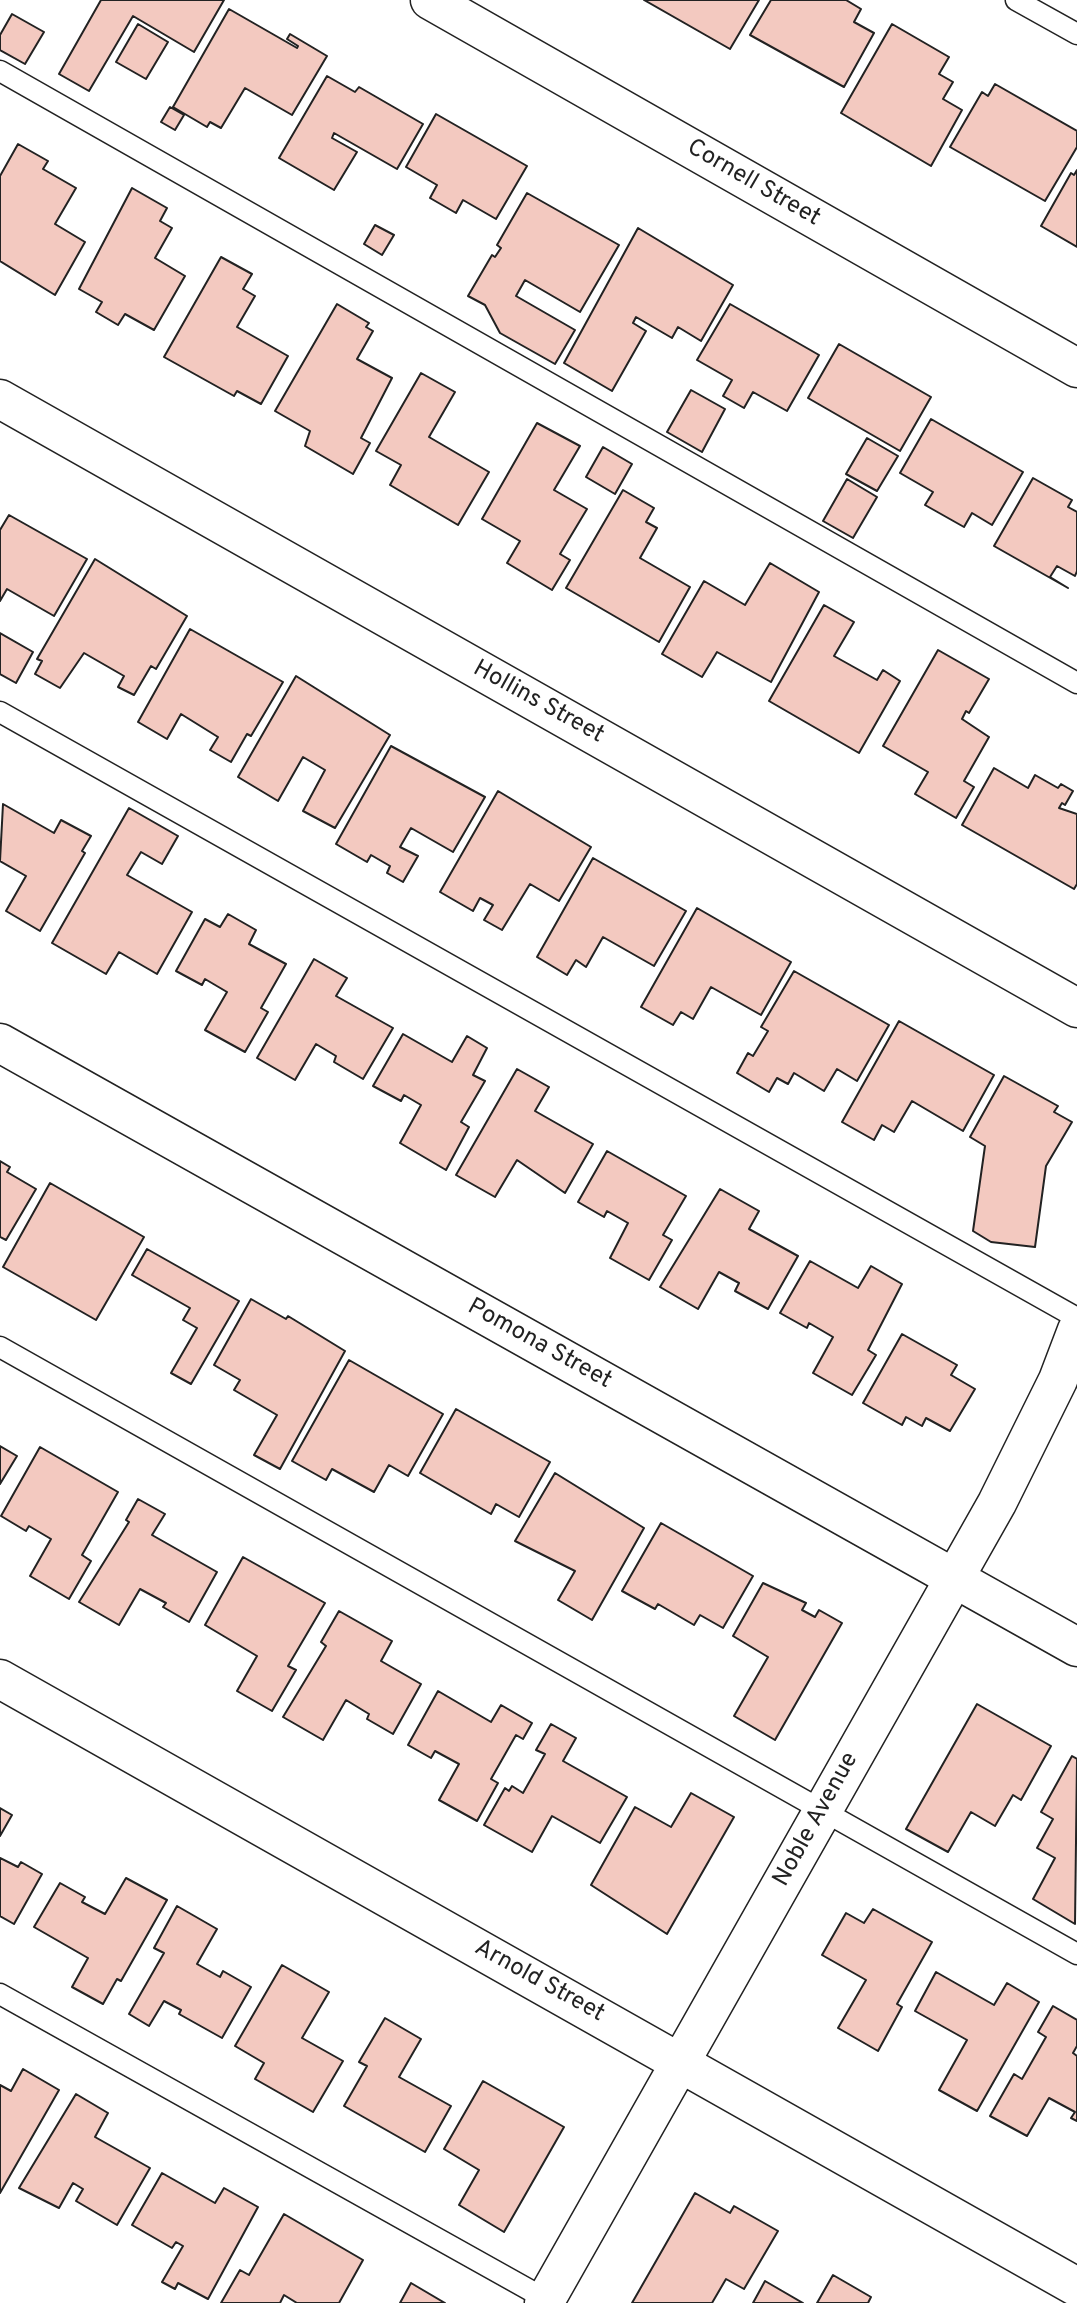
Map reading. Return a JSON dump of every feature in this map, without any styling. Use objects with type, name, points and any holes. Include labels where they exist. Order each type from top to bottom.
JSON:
[{"type":"street","name":"Cornell Street","points":[[430,0],[1077,368]]},
{"type":"street","name":"Hollins Street","points":[[0,399],[1077,1008]]},
{"type":"street","name":"Pomona Street","points":[[0,1043],[1077,1647]]},
{"type":"street","name":"Noble Avenue","points":[[547,2302],[997,1503],[1058,1380],[1077,1330]]},
{"type":"street","name":"Arnold Street","points":[[0,1679],[1077,2287]]},
{"type":"lane","points":[[1016,0],[1077,34]]},
{"type":"lane","points":[[0,71],[1077,683]]},
{"type":"lane","points":[[0,712],[1077,1318]]},
{"type":"lane","points":[[0,1347],[1077,1954]]},
{"type":"lane","points":[[0,1994],[547,2302]]},
{"type":"building","points":[[101,0],[224,0],[194,52],[133,16],[89,91],[59,74]]},
{"type":"building","points":[[644,0],[759,0],[730,49]]},
{"type":"building","points":[[771,0],[846,0],[861,9],[854,22],[874,33],[844,87],[750,35]]},
{"type":"building","points":[[229,9],[297,48],[287,39],[290,34],[327,56],[292,115],[245,88],[221,128],[210,122],[207,127],[173,107]]},
{"type":"building","points":[[12,14],[44,32],[25,64],[0,50],[0,35]]},
{"type":"building","points":[[138,24],[168,42],[146,79],[116,62]]},
{"type":"building","points":[[892,24],[949,57],[939,74],[953,82],[943,99],[962,110],[931,166],[841,113]]},
{"type":"building","points":[[327,76],[355,92],[359,87],[423,124],[397,169],[334,133],[332,138],[357,152],[334,190],[279,158]]},
{"type":"building","points":[[995,84],[1077,131],[1077,147],[1045,201],[950,147],[982,92],[988,96]]},
{"type":"building","points":[[170,107],[184,115],[175,130],[161,122]]},
{"type":"building","points":[[436,114],[527,166],[496,219],[463,200],[456,213],[430,198],[437,185],[406,167]]},
{"type":"building","points":[[18,144],[48,161],[43,169],[76,188],[55,224],[85,242],[55,295],[0,261],[0,176]]},
{"type":"building","points":[[1077,170],[1077,247],[1041,226],[1071,173],[1074,175]]},
{"type":"building","points":[[132,188],[167,208],[160,221],[172,228],[155,258],[185,276],[154,330],[125,314],[118,325],[96,312],[102,302],[79,289]]},
{"type":"building","points":[[527,193],[619,245],[580,312],[525,280],[516,296],[575,330],[555,364],[500,333],[485,305],[468,296],[492,255],[495,257],[501,248],[497,245]]},
{"type":"building","points":[[375,225],[394,235],[382,255],[364,244]]},
{"type":"building","points":[[638,228],[733,285],[701,341],[678,327],[672,338],[636,317],[633,323],[646,331],[612,391],[564,363]]},
{"type":"building","points":[[221,257],[252,274],[243,289],[255,296],[237,327],[288,356],[261,404],[237,391],[234,396],[164,357]]},
{"type":"building","points":[[337,304],[369,323],[366,327],[373,331],[357,359],[392,378],[361,438],[370,443],[353,474],[305,446],[310,431],[275,411]]},
{"type":"building","points":[[730,304],[819,355],[787,411],[753,392],[744,408],[723,396],[732,380],[697,360]]},
{"type":"building","points":[[839,344],[931,397],[900,451],[808,398]]},
{"type":"building","points":[[421,373],[455,392],[429,437],[489,472],[458,525],[390,485],[401,465],[376,451]]},
{"type":"building","points":[[691,390],[725,409],[702,452],[667,432]]},
{"type":"building","points":[[931,419],[1023,472],[992,525],[972,513],[964,527],[925,505],[933,492],[900,473]]},
{"type":"building","points":[[537,423],[580,446],[554,490],[587,509],[560,554],[570,560],[552,590],[507,563],[520,541],[482,519]]},
{"type":"building","points":[[867,438],[898,456],[877,491],[846,474]]},
{"type":"building","points":[[603,447],[632,464],[615,494],[586,477]]},
{"type":"building","points":[[1033,478],[1072,500],[1068,507],[1077,512],[1075,576],[1057,566],[1050,577],[1068,588],[994,546]]},
{"type":"building","points":[[847,479],[877,497],[853,538],[823,521]]},
{"type":"building","points":[[623,490],[654,508],[646,522],[657,528],[640,558],[690,587],[659,642],[566,588]]},
{"type":"building","points":[[9,515],[87,559],[54,616],[7,589],[0,601],[0,530]]},
{"type":"building","points":[[95,559],[187,616],[156,669],[151,666],[134,695],[118,687],[124,676],[84,653],[60,688],[35,674],[42,661],[37,659]]},
{"type":"building","points":[[770,563],[819,592],[771,682],[717,652],[702,677],[662,654],[704,581],[745,605]]},
{"type":"building","points":[[824,605],[854,622],[834,656],[877,680],[883,670],[900,681],[859,753],[769,701]]},
{"type":"building","points":[[190,629],[283,682],[251,736],[247,734],[231,762],[210,750],[218,737],[181,714],[167,739],[138,722]]},
{"type":"building","points":[[0,633],[33,652],[16,683],[0,674]]},
{"type":"building","points":[[938,650],[989,679],[969,713],[966,711],[962,719],[989,737],[964,781],[974,787],[956,818],[915,794],[928,772],[883,746]]},
{"type":"building","points":[[296,676],[390,735],[335,828],[303,811],[325,770],[303,757],[278,801],[238,777]]},
{"type":"building","points":[[391,746],[485,797],[453,852],[411,828],[400,847],[418,856],[403,882],[387,873],[390,866],[371,855],[367,862],[336,844]]},
{"type":"building","points":[[994,768],[1028,788],[1035,775],[1058,788],[1061,784],[1073,791],[1065,805],[1062,803],[1059,808],[1077,814],[1077,884],[1074,889],[962,825]]},
{"type":"building","points":[[498,791],[591,847],[559,901],[530,884],[502,930],[484,920],[493,905],[480,898],[473,911],[440,892]]},
{"type":"building","points":[[3,804],[54,833],[61,820],[91,836],[82,851],[85,853],[40,931],[6,911],[26,876],[0,861]]},
{"type":"building","points":[[129,808],[178,836],[162,864],[141,852],[127,875],[192,912],[157,974],[119,952],[106,974],[52,943]]},
{"type":"building","points":[[593,858],[686,911],[654,966],[603,937],[586,967],[576,960],[567,975],[537,957]]},
{"type":"building","points":[[697,908],[791,962],[761,1015],[711,987],[693,1019],[681,1012],[673,1025],[641,1007]]},
{"type":"building","points":[[228,914],[256,930],[249,944],[286,964],[261,1008],[268,1012],[245,1052],[205,1030],[227,992],[205,979],[202,985],[176,971],[205,919],[220,927]]},
{"type":"building","points":[[314,959],[347,978],[336,996],[393,1028],[363,1079],[334,1062],[336,1056],[316,1044],[295,1080],[257,1058]]},
{"type":"building","points":[[794,971],[889,1025],[857,1081],[837,1069],[824,1091],[794,1073],[788,1084],[777,1078],[769,1092],[737,1073],[748,1053],[753,1056],[768,1031],[761,1027]]},
{"type":"building","points":[[899,1021],[994,1075],[963,1131],[912,1101],[894,1132],[882,1125],[874,1140],[842,1122]]},
{"type":"building","points":[[403,1034],[452,1062],[467,1036],[487,1048],[473,1075],[485,1081],[461,1122],[469,1127],[446,1170],[400,1143],[421,1105],[404,1095],[401,1101],[373,1086]]},
{"type":"building","points":[[517,1069],[549,1087],[535,1111],[593,1144],[565,1193],[517,1160],[495,1197],[456,1175]]},
{"type":"building","points":[[1004,1076],[1058,1106],[1054,1112],[1072,1122],[1046,1166],[1035,1247],[991,1242],[973,1231],[985,1146],[970,1137]]},
{"type":"building","points":[[607,1151],[686,1196],[663,1235],[672,1240],[649,1280],[610,1258],[628,1223],[607,1211],[604,1217],[578,1202]]},
{"type":"building","points":[[0,1161],[10,1167],[7,1172],[36,1189],[6,1240],[0,1237]]},
{"type":"building","points":[[50,1183],[144,1237],[96,1320],[3,1267]]},
{"type":"building","points":[[720,1189],[759,1211],[749,1229],[798,1256],[768,1309],[735,1291],[739,1283],[719,1272],[698,1309],[660,1287]]},
{"type":"building","points":[[147,1249],[239,1301],[191,1384],[171,1373],[197,1328],[183,1320],[190,1308],[132,1275]]},
{"type":"building","points":[[810,1261],[858,1288],[871,1266],[902,1284],[868,1350],[876,1355],[852,1395],[813,1373],[833,1337],[809,1323],[807,1328],[780,1313]]},
{"type":"building","points":[[251,1299],[286,1319],[288,1316],[345,1351],[280,1469],[254,1455],[277,1415],[234,1390],[240,1380],[214,1365]]},
{"type":"building","points":[[902,1334],[957,1365],[951,1375],[975,1389],[950,1431],[926,1418],[922,1426],[906,1417],[902,1425],[863,1403]]},
{"type":"building","points":[[349,1360],[443,1414],[408,1476],[389,1465],[374,1492],[332,1469],[326,1480],[292,1461]]},
{"type":"building","points":[[456,1409],[550,1462],[519,1517],[496,1504],[491,1514],[420,1473]]},
{"type":"building","points":[[0,1446],[17,1456],[0,1484]]},
{"type":"building","points":[[40,1447],[118,1492],[82,1555],[91,1561],[69,1599],[30,1576],[51,1539],[29,1526],[26,1531],[1,1516]]},
{"type":"building","points":[[555,1473],[644,1528],[592,1620],[558,1600],[575,1571],[515,1541]]},
{"type":"building","points":[[138,1499],[165,1514],[152,1535],[217,1572],[189,1622],[163,1607],[166,1603],[140,1589],[119,1625],[79,1602],[129,1522],[126,1520]]},
{"type":"building","points":[[661,1523],[753,1576],[723,1628],[700,1615],[694,1625],[658,1604],[655,1609],[622,1591]]},
{"type":"building","points":[[243,1557],[325,1603],[288,1666],[296,1670],[272,1711],[237,1691],[257,1656],[205,1625]]},
{"type":"building","points":[[763,1583],[806,1603],[802,1610],[815,1617],[819,1610],[842,1623],[775,1740],[734,1716],[768,1657],[733,1636]]},
{"type":"building","points":[[339,1611],[392,1641],[381,1661],[421,1684],[393,1734],[367,1719],[369,1714],[346,1700],[323,1740],[283,1717],[326,1646],[321,1642]]},
{"type":"building","points":[[438,1691],[491,1722],[501,1705],[532,1723],[523,1739],[516,1735],[491,1779],[498,1783],[477,1821],[439,1800],[459,1764],[435,1751],[431,1758],[408,1745]]},
{"type":"building","points":[[977,1704],[1051,1746],[1021,1800],[1013,1795],[995,1826],[971,1812],[948,1852],[906,1829]]},
{"type":"building","points":[[551,1724],[576,1738],[563,1761],[627,1797],[600,1843],[552,1816],[532,1852],[484,1825],[505,1788],[509,1791],[512,1786],[523,1793],[545,1754],[536,1750]]},
{"type":"building","points":[[1072,1756],[1077,1759],[1075,1924],[1033,1899],[1055,1858],[1037,1848],[1053,1819],[1041,1812]]},
{"type":"building","points":[[691,1793],[734,1817],[667,1934],[591,1885],[635,1807],[671,1827]]},
{"type":"building","points":[[0,1808],[12,1815],[0,1836]]},
{"type":"building","points":[[0,1858],[18,1867],[21,1862],[42,1874],[14,1924],[0,1916]]},
{"type":"building","points":[[126,1878],[167,1900],[121,1981],[117,1979],[103,2004],[72,1987],[88,1958],[34,1927],[60,1883],[85,1897],[82,1902],[105,1914]]},
{"type":"building","points":[[177,1906],[217,1929],[197,1964],[220,1977],[223,1971],[251,1987],[222,2038],[179,2014],[181,2010],[164,2001],[149,2026],[129,2014],[164,1953],[154,1948]]},
{"type":"building","points":[[873,1909],[932,1942],[897,2004],[902,2007],[878,2051],[838,2028],[866,1980],[822,1955],[846,1913],[864,1923]]},
{"type":"building","points":[[282,1965],[329,1992],[302,2038],[343,2061],[313,2112],[255,2079],[264,2063],[235,2046]]},
{"type":"building","points":[[936,1972],[994,2005],[1007,1983],[1039,2002],[977,2111],[939,2090],[967,2040],[915,2011]]},
{"type":"building","points":[[1053,2006],[1077,2020],[1077,2046],[1073,2053],[1077,2056],[1077,2121],[1071,2118],[1075,2112],[1049,2098],[1027,2136],[990,2116],[1014,2074],[1022,2079],[1046,2037],[1038,2032]]},
{"type":"building","points":[[385,2018],[421,2039],[399,2077],[451,2106],[425,2152],[344,2106],[367,2066],[359,2062]]},
{"type":"building","points":[[23,2069],[59,2090],[0,2193],[0,2085],[11,2091]]},
{"type":"building","points":[[483,2081],[564,2127],[504,2232],[459,2205],[479,2170],[444,2149]]},
{"type":"building","points":[[76,2094],[108,2113],[95,2137],[150,2168],[117,2225],[76,2201],[83,2189],[73,2183],[59,2208],[19,2188]]},
{"type":"building","points":[[162,2173],[215,2203],[224,2188],[258,2207],[208,2299],[178,2283],[175,2289],[162,2282],[183,2246],[176,2242],[172,2248],[132,2225]]},
{"type":"building","points":[[695,2193],[730,2213],[734,2206],[778,2231],[744,2289],[726,2279],[712,2303],[632,2303]]},
{"type":"building","points":[[284,2214],[363,2260],[339,2303],[297,2303],[284,2295],[280,2303],[221,2303],[240,2270],[249,2275]]},
{"type":"building","points":[[833,2275],[871,2297],[868,2303],[817,2303]]},
{"type":"building","points":[[765,2281],[803,2303],[753,2303]]},
{"type":"building","points":[[411,2283],[445,2303],[400,2303]]}]
